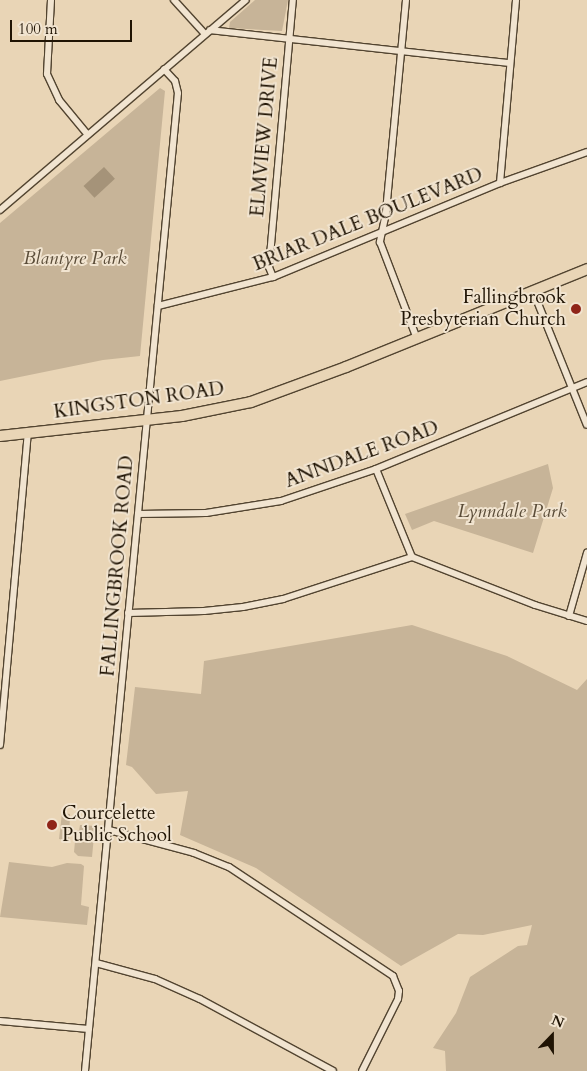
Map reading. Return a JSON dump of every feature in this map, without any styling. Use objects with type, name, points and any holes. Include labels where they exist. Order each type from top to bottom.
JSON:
[{"type":"main road","name":"KINGSTON ROAD","points":[[0,436],[146,421],[251,402],[418,338],[587,269]]},
{"type":"street","points":[[51,0],[47,74],[59,100],[88,134]]},
{"type":"street","points":[[174,0],[207,32],[402,50],[509,63]]},
{"type":"street","points":[[0,210],[246,0]]},
{"type":"street","name":"ELMVIEW DRIVE","points":[[273,277],[269,267],[294,0]]},
{"type":"street","points":[[406,0],[380,242],[418,338]]},
{"type":"street","points":[[500,184],[509,63],[516,0]]},
{"type":"street","name":"FALLINGBROOK ROAD","points":[[85,1071],[178,93],[175,81],[164,70]]},
{"type":"street","name":"BRIAR DALE BOULEVARD","points":[[158,306],[273,277],[500,184],[587,152]]},
{"type":"street","points":[[533,291],[587,425]]},
{"type":"street","name":"ANNDALE ROAD","points":[[138,514],[206,512],[281,501],[376,469],[587,382]]},
{"type":"street","points":[[0,745],[28,433]]},
{"type":"street","points":[[376,469],[412,558]]},
{"type":"street","points":[[569,616],[587,553]]},
{"type":"street","points":[[128,613],[204,612],[243,607],[283,599],[412,558],[587,621]]},
{"type":"street","points":[[109,830],[194,853],[229,867],[393,976],[399,991],[398,999],[362,1071]]},
{"type":"street","points":[[96,963],[155,979],[200,999],[333,1071]]},
{"type":"street","points":[[0,1021],[89,1029]]},
{"type":"green space","points":[[255,0],[288,0],[282,31],[229,28],[230,22]]},
{"type":"green space","name":"Blantyre Park","points":[[160,88],[165,91],[140,356],[103,360],[0,381],[0,223]]},
{"type":"green space","name":"Lynndale Park","points":[[548,464],[553,488],[533,553],[434,521],[412,530],[405,514]]},
{"type":"green space","points":[[412,625],[507,656],[577,690],[587,679],[587,1071],[446,1071],[445,1051],[433,1048],[456,1013],[470,977],[518,946],[527,945],[532,925],[483,935],[458,934],[401,966],[256,868],[180,835],[188,791],[156,794],[132,767],[126,765],[135,687],[201,694],[204,661]]},
{"type":"green space","points":[[62,813],[70,814],[69,841],[59,839]]},
{"type":"green space","points":[[80,825],[95,826],[92,857],[78,856],[74,852],[76,830],[79,831]]},
{"type":"green space","points":[[9,862],[52,867],[67,863],[84,866],[81,905],[89,907],[87,925],[0,917]]},
{"type":"shaded area","points":[[104,167],[115,179],[94,198],[84,186]]},
{"type":"place","name":"Fallingbrook Presbyterian Church","points":[[576,309]]},
{"type":"place","name":"Courcelette Public School","points":[[52,825]]}]
